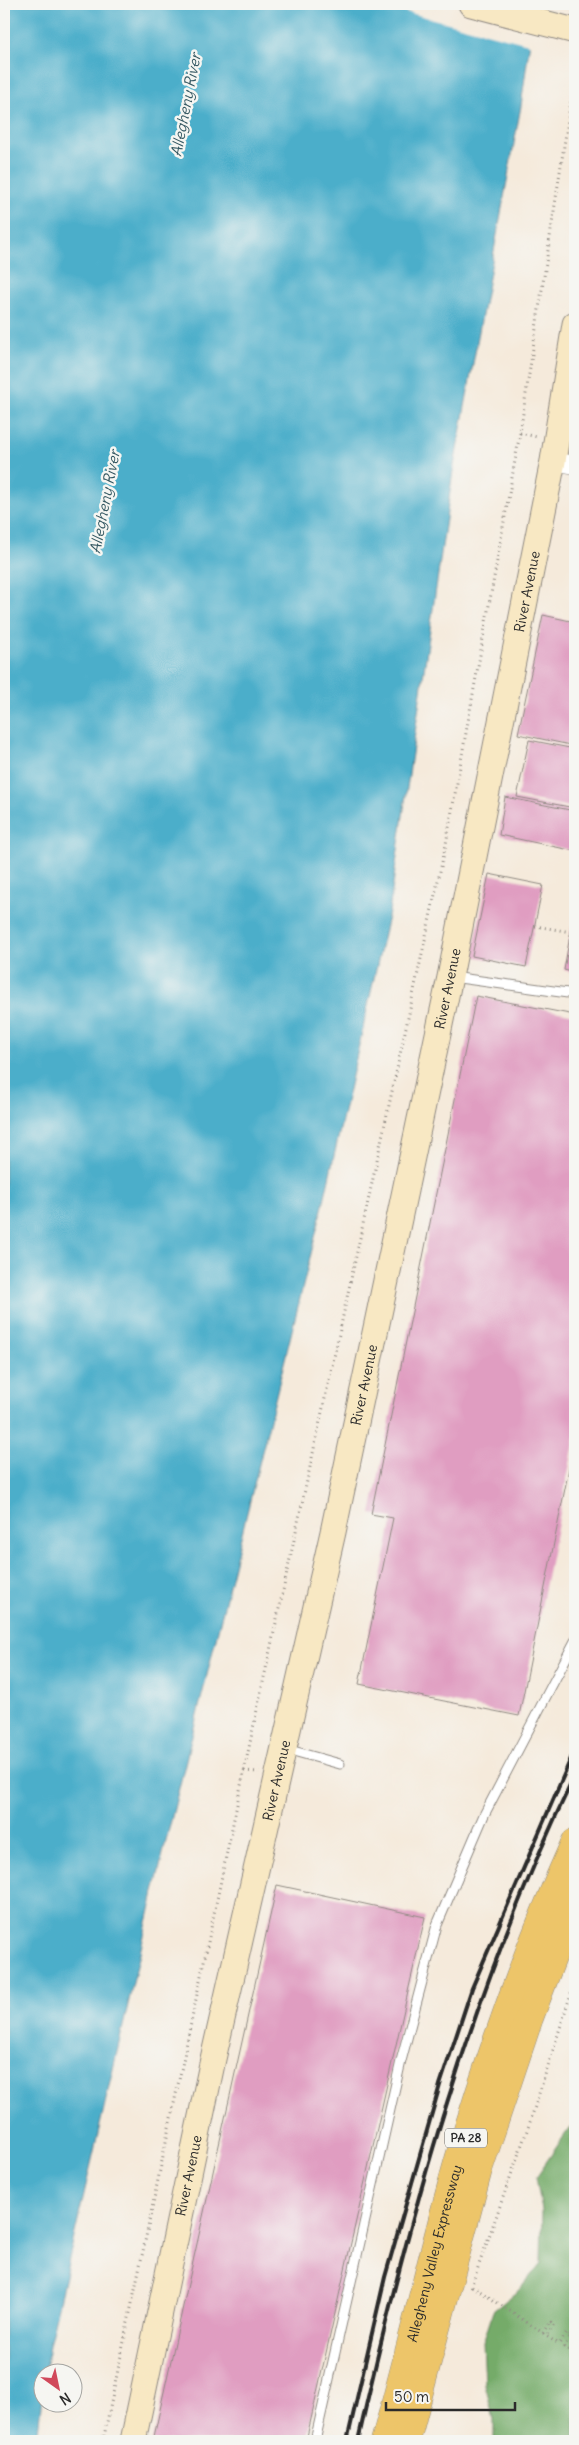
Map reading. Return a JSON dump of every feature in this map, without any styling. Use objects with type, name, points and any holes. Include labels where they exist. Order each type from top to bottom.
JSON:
[{"type":"highway","name":"Allegheny Valley Expressway","points":[[385,2441],[459,2160],[504,2019],[575,1843]]},
{"type":"highway","name":"Allegheny Valley Expressway","points":[[406,2441],[478,2170],[528,2018],[575,1897]]},
{"type":"street","points":[[471,4],[575,31]]},
{"type":"street","name":"River Avenue","points":[[133,2441],[211,2069],[333,1532],[450,977],[564,463],[575,324]]},
{"type":"lane","points":[[450,977],[575,994]]},
{"type":"lane","points":[[315,2441],[401,2062],[437,1925],[484,1816],[575,1641]]},
{"type":"lane","points":[[284,1748],[340,1764]]},
{"type":"path","points":[[103,2441],[255,1719],[446,844],[520,432],[575,74]]},
{"type":"path","points":[[535,926],[571,932]]},
{"type":"path","points":[[575,1981],[530,2122],[472,2286],[543,2333],[550,2321],[554,2324],[546,2336],[559,2344],[567,2333],[571,2336],[564,2347],[575,2355]]},
{"type":"green space","points":[[575,2120],[575,2272],[569,2271],[575,2280],[575,2441],[494,2441],[494,2419],[485,2385],[483,2342],[493,2311],[520,2289],[541,2263],[542,2211],[536,2177]]},
{"type":"water","name":"Allegheny River","points":[[4,4],[535,4],[521,106],[453,471],[389,912],[323,1205],[165,1845],[46,2362],[32,2362],[32,2412],[40,2412],[37,2441],[4,2441]]},
{"type":"pier","points":[[376,4],[537,4],[532,45]]},
{"type":"building","points":[[543,615],[575,622],[575,746],[518,734]]},
{"type":"building","points":[[529,740],[575,749],[575,808],[517,797]]},
{"type":"building","points":[[505,797],[575,811],[575,851],[499,835]]},
{"type":"building","points":[[489,874],[543,885],[526,967],[472,956]]},
{"type":"building","points":[[575,912],[575,973],[564,970]]},
{"type":"building","points":[[476,996],[575,1015],[575,1439],[519,1716],[359,1684],[393,1518],[371,1514]]},
{"type":"building","points":[[277,1885],[425,1917],[306,2441],[153,2441]]},
{"type":"railway","points":[[347,2441],[385,2277],[440,2085],[472,1988],[575,1749]]},
{"type":"railway","points":[[358,2441],[399,2270],[447,2102],[505,1936],[538,1855],[575,1775]]}]
